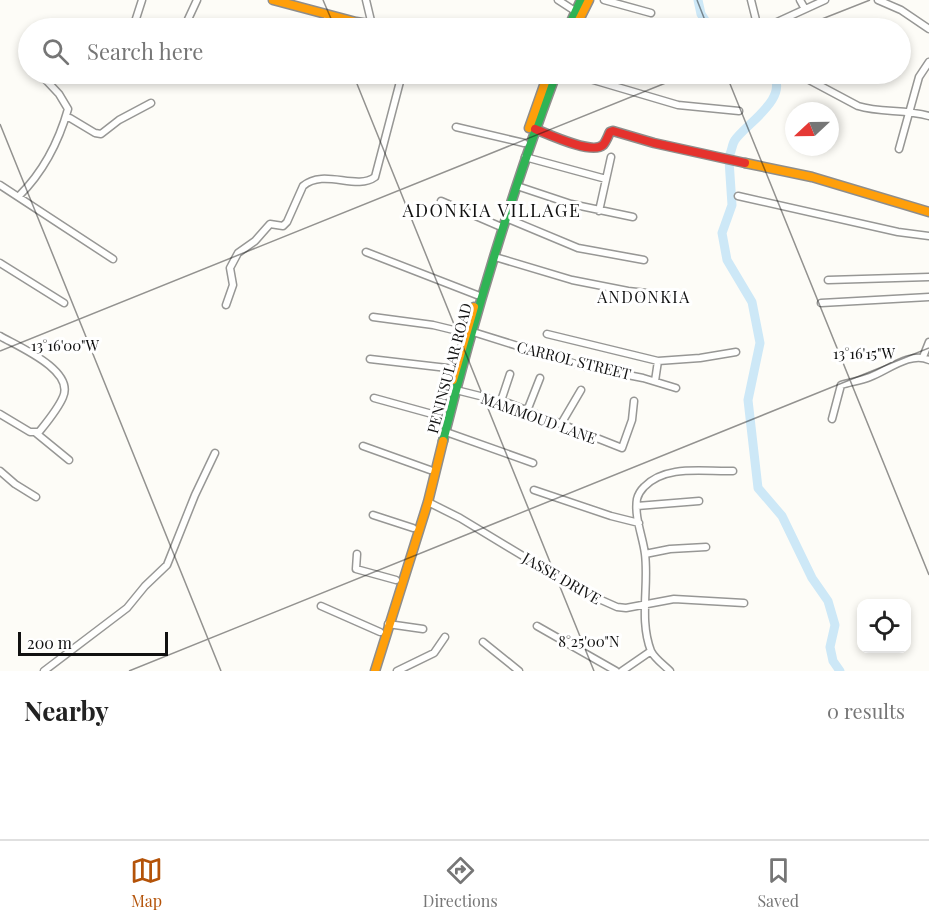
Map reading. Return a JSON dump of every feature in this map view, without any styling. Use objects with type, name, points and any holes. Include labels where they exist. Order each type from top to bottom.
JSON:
[{"type":"main road","points":[[273,0],[342,18]]},
{"type":"main road","points":[[578,18],[581,0]]},
{"type":"main road","points":[[579,13],[589,0]]},
{"type":"main road","name":"PENINSULAR ROAD","points":[[375,671],[428,502],[470,333],[477,295],[524,143],[547,84]]},
{"type":"main road","name":"PENINSULAR ROAD","points":[[369,671],[412,528],[423,499],[456,369],[495,257],[548,84]]},
{"type":"main road","points":[[535,129],[569,143],[597,148],[604,144],[608,134],[613,131],[654,143],[812,177],[929,212]]},
{"type":"street","points":[[136,18],[141,0]]},
{"type":"street","points":[[189,18],[197,0]]},
{"type":"street","points":[[366,0],[370,18]]},
{"type":"street","points":[[558,0],[579,13]]},
{"type":"street","points":[[604,0],[651,13]]},
{"type":"street","points":[[751,0],[756,18]]},
{"type":"street","points":[[800,0],[805,9]]},
{"type":"street","points":[[786,18],[825,0]]},
{"type":"street","points":[[878,0],[901,10],[929,29]]},
{"type":"street","points":[[899,149],[919,77],[929,62]]},
{"type":"street","points":[[19,196],[40,172],[69,109],[50,84]]},
{"type":"street","points":[[226,305],[233,285],[230,268],[238,253],[255,241],[270,224],[279,226],[287,222],[306,183],[326,178],[368,181],[375,177],[399,84]]},
{"type":"street","points":[[607,84],[678,105],[739,111]]},
{"type":"street","points":[[817,84],[867,109],[909,111],[929,116]]},
{"type":"street","points":[[66,118],[101,134],[120,120],[151,103]]},
{"type":"street","points":[[456,127],[524,143]]},
{"type":"street","points":[[525,157],[606,179]]},
{"type":"street","points":[[599,211],[611,157]]},
{"type":"street","points":[[0,185],[113,259]]},
{"type":"street","points":[[517,186],[543,196],[599,211],[633,217]]},
{"type":"street","points":[[738,196],[898,232],[929,236]]},
{"type":"street","points":[[441,201],[498,226]]},
{"type":"street","points":[[506,218],[578,248],[644,260]]},
{"type":"street","points":[[366,252],[477,295]]},
{"type":"street","points":[[495,257],[572,280],[628,291],[666,295]]},
{"type":"street","points":[[0,263],[64,303]]},
{"type":"street","points":[[828,280],[929,278]]},
{"type":"street","points":[[821,303],[929,297]]},
{"type":"street","name":"CARROL STREET","points":[[373,317],[423,323],[470,333],[582,366],[655,381],[676,388]]},
{"type":"street","points":[[547,334],[658,361],[700,358],[736,352]]},
{"type":"street","points":[[0,336],[51,367],[61,378],[65,387],[64,396],[36,433]]},
{"type":"street","points":[[832,419],[841,385],[880,373],[900,363],[926,359],[929,342]]},
{"type":"street","points":[[370,359],[456,369]]},
{"type":"street","points":[[655,381],[658,361]]},
{"type":"street","points":[[501,401],[510,374]]},
{"type":"street","points":[[527,411],[540,378]]},
{"type":"street","name":"MAMMOUD LANE","points":[[456,390],[501,401],[622,447],[632,420],[634,401]]},
{"type":"street","points":[[561,424],[581,390]]},
{"type":"street","points":[[374,398],[443,417]]},
{"type":"street","points":[[0,414],[30,432],[36,433],[69,460]]},
{"type":"street","points":[[446,432],[533,463]]},
{"type":"street","points":[[363,446],[430,470]]},
{"type":"street","points":[[44,671],[127,608],[145,586],[160,574],[167,565],[195,495],[215,453]]},
{"type":"street","points":[[0,471],[36,497]]},
{"type":"street","points":[[670,671],[651,651],[645,604],[645,554],[637,503],[644,487],[656,478],[667,474],[678,471],[733,471]]},
{"type":"street","points":[[534,490],[639,523]]},
{"type":"street","points":[[637,503],[699,501]]},
{"type":"street","name":"JASSE DRIVE","points":[[428,502],[460,518],[604,602],[626,608],[674,599],[744,603]]},
{"type":"street","points":[[373,515],[412,528]]},
{"type":"street","points":[[645,554],[670,549],[706,547]]},
{"type":"street","points":[[357,554],[356,569],[396,580]]},
{"type":"street","points":[[321,606],[380,632]]},
{"type":"street","points":[[388,624],[423,629]]},
{"type":"street","points":[[537,626],[616,671]]},
{"type":"street","points":[[397,671],[434,653],[445,637]]},
{"type":"street","points":[[483,642],[519,671]]},
{"type":"street","points":[[622,671],[651,651]]},
{"type":"waterway","points":[[698,0],[704,18]]},
{"type":"waterway","points":[[730,154],[735,140],[772,101],[776,92],[776,84]]},
{"type":"waterway","points":[[729,160],[732,205],[722,233],[727,260],[752,302],[760,343],[748,400],[758,488],[782,516],[812,578],[828,601],[835,625],[830,647],[833,661],[840,671]]},
{"type":"traffic: fast","points":[[573,18],[581,0]]},
{"type":"traffic: fast","points":[[443,441],[494,256],[552,84]]},
{"type":"traffic: slow","points":[[273,0],[341,18]]},
{"type":"traffic: slow","points":[[580,18],[589,0]]},
{"type":"traffic: slow","points":[[529,128],[544,84]]},
{"type":"traffic: slow","points":[[745,163],[812,177],[929,212]]},
{"type":"traffic: slow","points":[[453,380],[474,307]]},
{"type":"traffic: slow","points":[[375,671],[428,502],[443,441]]},
{"type":"traffic: jam","points":[[535,129],[570,143],[590,147],[603,145],[610,132],[613,131],[654,143],[745,163]]},
{"type":"district","name":"ADONKIA VILLAGE","points":[[492,210]]},
{"type":"district","name":"ANDONKIA","points":[[644,296]]}]
